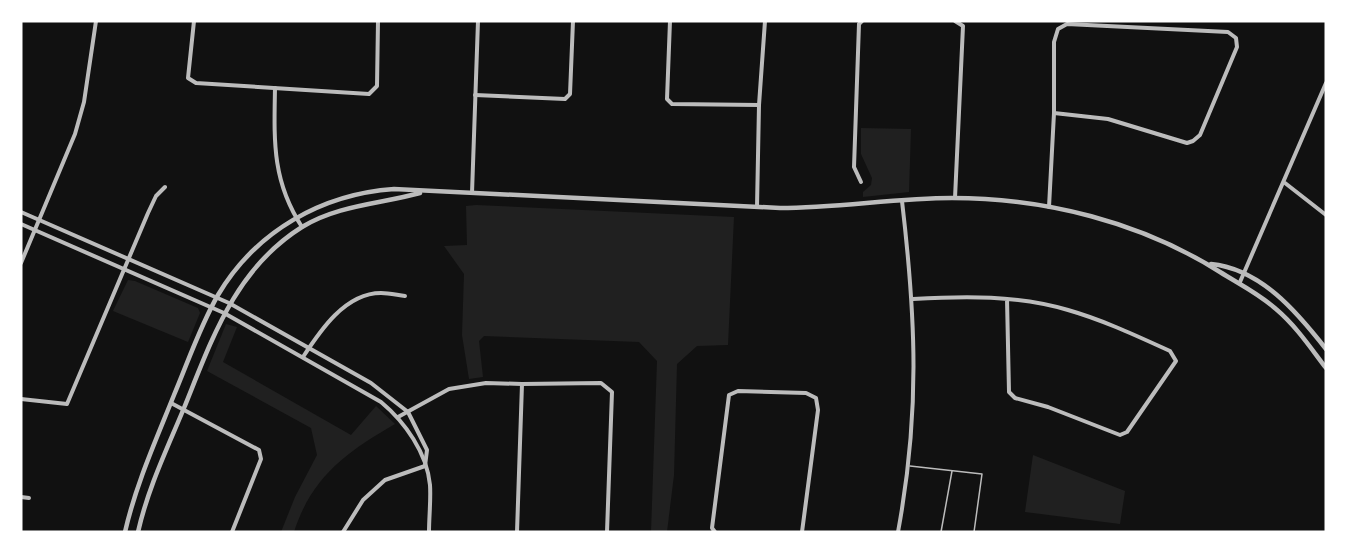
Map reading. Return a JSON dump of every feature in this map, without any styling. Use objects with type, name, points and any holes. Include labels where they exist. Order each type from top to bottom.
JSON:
[{"type":"street","points":[[21,263],[75,134],[84,102],[96,21]]},
{"type":"street","points":[[194,21],[189,78],[196,83],[369,94],[376,86],[378,21]]},
{"type":"street","points":[[472,193],[478,21]]},
{"type":"street","points":[[475,95],[565,99],[570,94],[573,21]]},
{"type":"street","points":[[670,21],[667,99],[672,104],[759,105]]},
{"type":"street","points":[[757,207],[759,105],[765,21]]},
{"type":"street","points":[[861,182],[854,167],[857,53],[859,24],[862,21]]},
{"type":"street","points":[[955,21],[963,26],[955,198]]},
{"type":"street","points":[[1048,207],[1054,112],[1055,35],[1058,28],[1067,24],[1228,32],[1236,38],[1237,47],[1200,135],[1193,141],[1187,143],[1108,119],[1054,112]]},
{"type":"street","points":[[1240,282],[1285,183],[1326,82]]},
{"type":"street","points":[[275,88],[273,147],[277,173],[302,227]]},
{"type":"street","points":[[1285,183],[1326,215]]},
{"type":"street","points":[[21,399],[67,404],[156,196],[165,187]]},
{"type":"street","points":[[125,532],[144,469],[212,308],[239,266],[267,238],[296,218],[346,196],[368,191],[394,189],[757,207],[832,207],[955,198],[1048,207],[1090,215],[1211,264],[1240,282],[1286,319],[1326,368]]},
{"type":"street","points":[[138,532],[153,478],[224,313],[260,261],[302,227],[347,208],[422,192]]},
{"type":"street","points":[[898,532],[909,466],[914,416],[913,299],[902,201]]},
{"type":"street","points":[[21,212],[217,297],[371,383],[408,411],[427,450],[425,466]]},
{"type":"street","points":[[21,224],[224,313],[381,402],[398,417],[411,435],[425,466],[430,485],[429,532]]},
{"type":"street","points":[[1211,264],[1244,273],[1281,298],[1326,349]]},
{"type":"street","points":[[303,357],[334,315],[356,301],[379,292],[405,296]]},
{"type":"street","points":[[913,299],[966,296],[1007,299],[1067,309],[1170,351],[1176,361],[1127,432],[1120,435],[1048,407],[1015,398],[1009,392],[1007,299]]},
{"type":"street","points":[[398,417],[449,389],[486,383],[601,383],[612,393],[607,532]]},
{"type":"street","points":[[517,532],[522,384]]},
{"type":"street","points":[[715,532],[712,528],[726,425],[727,401],[729,395],[738,391],[806,393],[816,398],[818,410],[802,532]]},
{"type":"street","points":[[171,404],[258,450],[261,459],[232,532]]},
{"type":"street","points":[[343,532],[363,500],[385,480],[425,466]]},
{"type":"street","points":[[21,497],[29,498]]},
{"type":"lane","points":[[909,466],[982,474],[974,532]]},
{"type":"lane","points":[[941,532],[952,471]]},
{"type":"shaded area","points":[[861,128],[911,129],[909,192],[863,197],[863,192],[871,185],[872,178],[861,154]]},
{"type":"shaded area","points":[[466,206],[734,217],[728,345],[697,346],[677,364],[674,475],[667,532],[651,532],[657,361],[639,342],[484,336],[479,341],[483,377],[469,379],[462,335],[464,274],[444,246],[467,245]]},
{"type":"shaded area","points":[[128,280],[198,308],[200,313],[188,342],[113,311]]},
{"type":"shaded area","points":[[226,324],[237,327],[223,362],[351,435],[376,406],[395,424],[362,445],[333,468],[311,495],[294,532],[281,532],[295,497],[317,455],[311,428],[207,371]]},
{"type":"shaded area","points":[[1033,455],[1125,491],[1120,524],[1025,512]]}]
